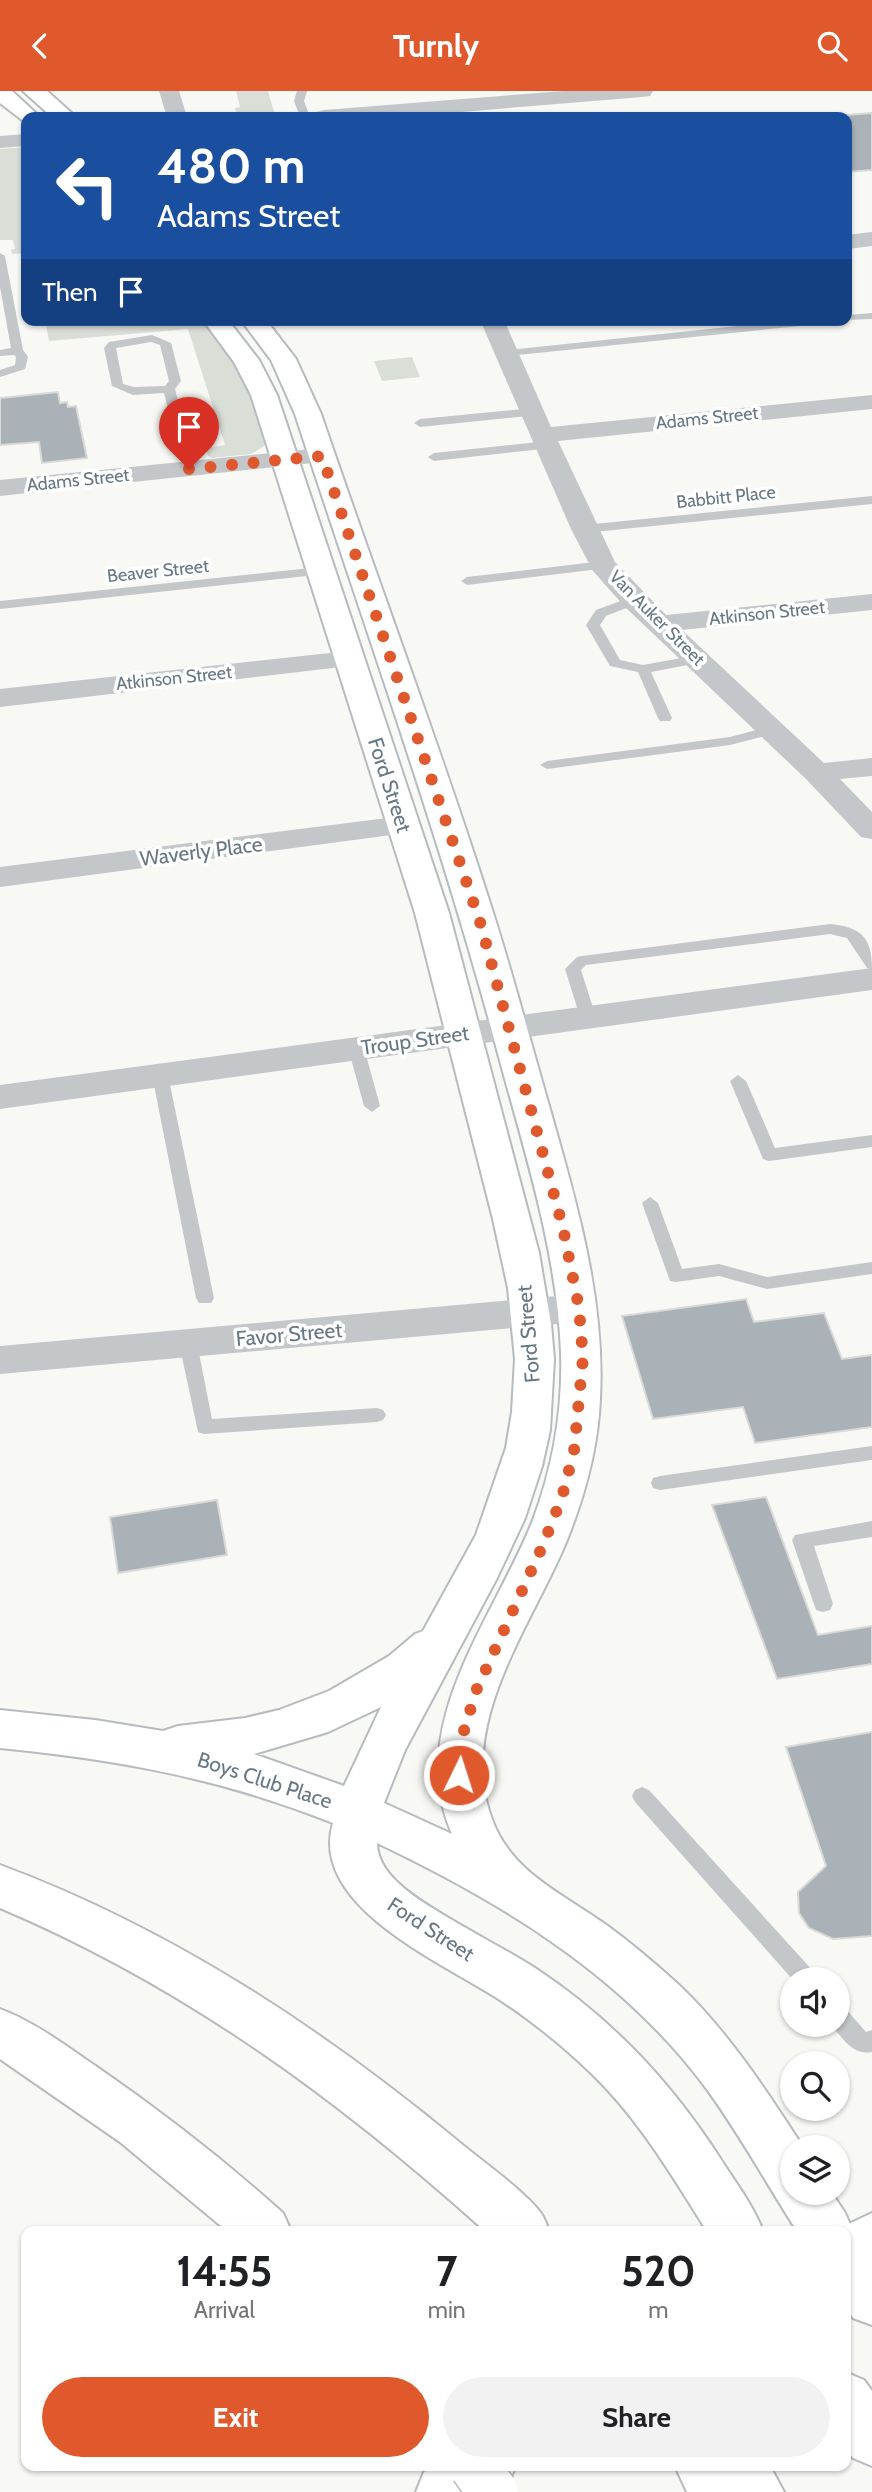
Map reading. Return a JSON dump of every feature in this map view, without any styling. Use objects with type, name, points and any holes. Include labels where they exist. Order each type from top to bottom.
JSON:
[{"type":"main road","points":[[34,91],[59,112]]},
{"type":"main road","points":[[0,92],[23,112]]},
{"type":"main road","name":"Ford Street","points":[[219,326],[256,377],[433,919],[521,1265],[535,1356],[534,1399],[514,1491],[497,1535],[382,1751],[353,1824],[352,1851],[357,1866],[378,1895],[395,1909],[514,1982],[571,2022],[622,2068],[666,2122],[734,2226]]},
{"type":"main road","name":"Ford Street","points":[[257,326],[293,377],[471,895],[563,1228],[579,1308],[583,1358],[581,1404],[574,1451],[562,1497],[476,1691],[460,1744],[459,1775],[466,1811],[480,1844],[499,1875],[512,1889],[604,1951],[685,2024],[733,2085],[780,2158]]},
{"type":"main road","points":[[122,1743],[202,1744],[269,1732],[308,1720],[345,1705],[408,1665],[449,1628]]},
{"type":"main road","name":"Boys Club Place","points":[[0,1729],[122,1743],[189,1756],[250,1773],[357,1812],[512,1889]]},
{"type":"main road","points":[[0,1887],[131,1945],[191,1977],[250,2014],[365,2094],[422,2140],[517,2226]]},
{"type":"main road","points":[[0,2032],[63,2071],[161,2141],[259,2226]]},
{"type":"main road","points":[[810,2205],[824,2226]]},
{"type":"main road","points":[[851,2253],[872,2239]]},
{"type":"main road","points":[[851,2266],[872,2299]]},
{"type":"main road","points":[[851,2408],[872,2439]]},
{"type":"main road","points":[[478,2471],[493,2492]]},
{"type":"main road","points":[[444,2492],[480,2471]]},
{"type":"main road","points":[[705,2471],[719,2492]]},
{"type":"main road","points":[[739,2471],[755,2492]]},
{"type":"street","points":[[169,91],[175,112]]},
{"type":"street","points":[[385,112],[642,91]]},
{"type":"street","points":[[0,142],[21,140]]},
{"type":"street","points":[[852,241],[872,239]]},
{"type":"street","name":"Van Auker Street","points":[[495,326],[584,529],[603,565],[634,600],[817,773],[872,830]]},
{"type":"street","name":"Adams Street","points":[[541,431],[872,402]]},
{"type":"street","name":"Adams Street","points":[[0,488],[322,456]]},
{"type":"street","name":"Atkinson Street","points":[[662,624],[872,602]]},
{"type":"street","name":"Atkinson Street","points":[[0,698],[348,659]]},
{"type":"street","points":[[817,773],[872,767]]},
{"type":"street","name":"Waverly Place","points":[[0,877],[403,825]]},
{"type":"street","name":"Troup Street","points":[[0,1097],[872,979]]},
{"type":"street","name":"Favor Street","points":[[0,1360],[579,1308]]},
{"type":"lane","points":[[302,91],[299,101],[303,112]]},
{"type":"lane","points":[[0,256],[17,351],[22,357],[21,367],[0,374]]},
{"type":"lane","points":[[852,318],[872,316]]},
{"type":"lane","points":[[507,353],[770,326]]},
{"type":"lane","points":[[152,338],[165,343],[175,381],[169,389],[133,391],[118,386],[110,348],[113,344],[152,338]]},
{"type":"lane","points":[[0,353],[17,351]]},
{"type":"lane","points":[[169,389],[189,469]]},
{"type":"lane","points":[[420,423],[541,431]]},
{"type":"lane","points":[[434,457],[541,431]]},
{"type":"lane","name":"Babbitt Place","points":[[584,529],[872,500]]},
{"type":"lane","points":[[467,581],[603,565]]},
{"type":"lane","name":"Beaver Street","points":[[0,605],[320,571]]},
{"type":"lane","points":[[634,600],[601,613],[593,625],[614,663],[643,669],[698,659]]},
{"type":"lane","points":[[643,669],[665,718]]},
{"type":"lane","points":[[547,765],[730,741],[772,730]]},
{"type":"lane","points":[[587,1017],[573,969],[582,961],[830,929],[848,930],[857,938],[872,964]]},
{"type":"lane","points":[[356,1048],[372,1106]]},
{"type":"lane","points":[[160,1075],[205,1298]]},
{"type":"lane","points":[[738,1081],[769,1155],[872,1141]]},
{"type":"lane","points":[[650,1203],[676,1276],[719,1270],[767,1283],[872,1268]]},
{"type":"lane","points":[[188,1343],[204,1427],[377,1415]]},
{"type":"lane","points":[[660,1483],[872,1453]]},
{"type":"lane","points":[[823,1604],[802,1540],[872,1529]]},
{"type":"lane","points":[[642,1796],[795,1967]]},
{"type":"lane","points":[[850,2030],[862,2043],[872,2041]]},
{"type":"shaded area","points":[[236,91],[268,91],[274,112],[236,112],[235,108],[240,107]]},
{"type":"shaded area","points":[[21,147],[21,253],[12,254],[11,250],[15,249],[13,240],[0,240],[0,149]]},
{"type":"shaded area","points":[[46,326],[207,326],[223,346],[252,395],[260,412],[266,445],[251,454],[212,458],[208,456],[206,448],[225,445],[188,329],[49,341]]},
{"type":"shaded area","points":[[412,357],[420,377],[382,381],[374,361]]},
{"type":"building","points":[[872,113],[872,170],[852,172],[852,115]]},
{"type":"building","points":[[58,392],[60,403],[67,402],[68,407],[76,406],[87,458],[42,463],[39,442],[0,445],[0,398]]},
{"type":"building","points":[[746,1299],[754,1322],[824,1313],[842,1359],[872,1355],[872,1427],[755,1443],[743,1407],[653,1419],[622,1316]]},
{"type":"building","points":[[766,1497],[818,1635],[872,1626],[872,1664],[777,1679],[712,1505]]},
{"type":"building","points":[[217,1500],[227,1555],[118,1573],[110,1517]]},
{"type":"building","points":[[872,1732],[872,1936],[833,1939],[809,1928],[799,1913],[798,1892],[826,1866],[786,1747]]},
{"type":"route","points":[[189,469],[322,456],[481,925],[572,1270],[579,1308],[583,1358],[581,1404],[574,1451],[562,1497],[543,1545],[476,1691],[460,1744],[459,1775]]}]
